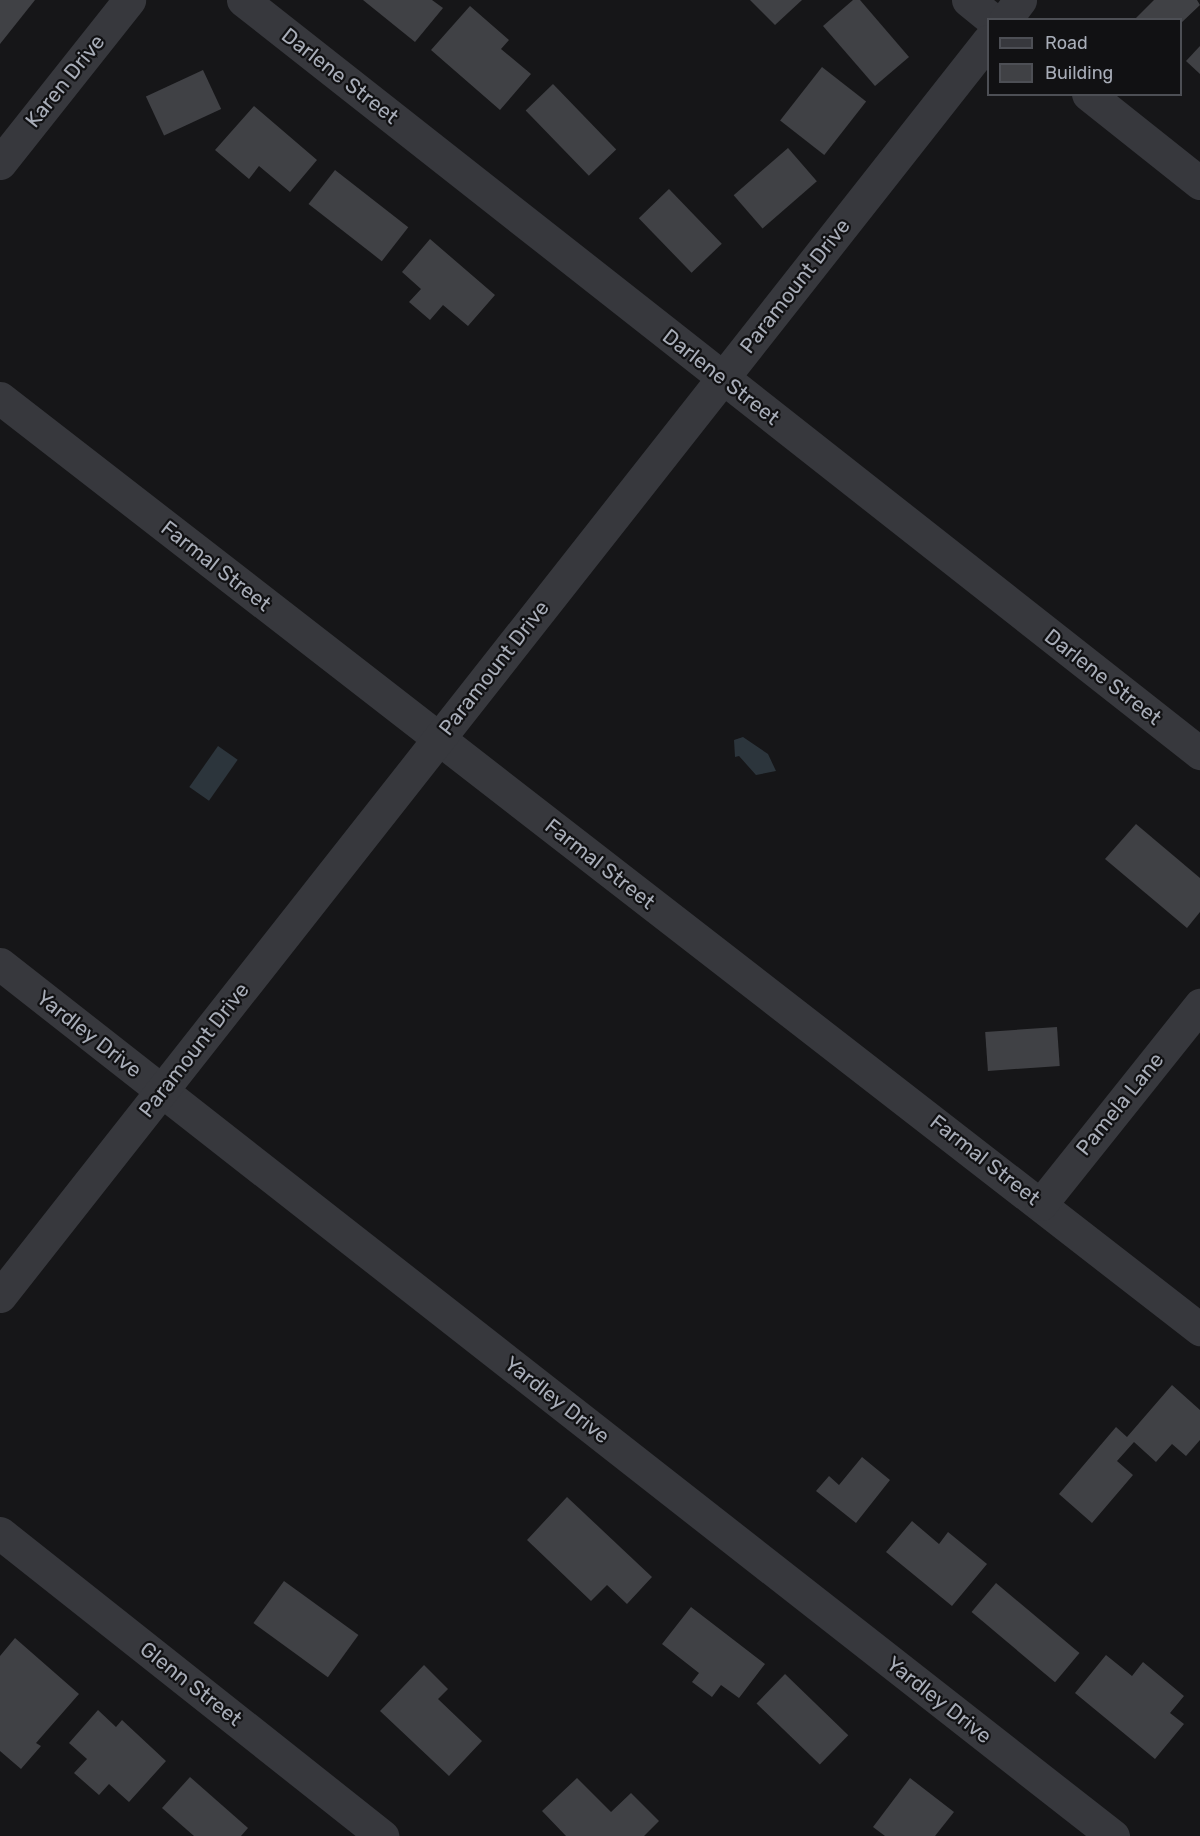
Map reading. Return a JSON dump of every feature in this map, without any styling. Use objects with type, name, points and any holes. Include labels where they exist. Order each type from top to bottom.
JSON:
[{"type":"street","name":"Karen Drive","points":[[0,163],[129,0]]},
{"type":"street","name":"Darlene Street","points":[[243,0],[1200,753]]},
{"type":"street","points":[[968,0],[990,18]]},
{"type":"street","points":[[1006,18],[1020,0]]},
{"type":"street","name":"Paramount Drive","points":[[0,1296],[987,41]]},
{"type":"street","points":[[1091,96],[1200,183]]},
{"type":"street","name":"Farmal Street","points":[[0,398],[1200,1329]]},
{"type":"street","name":"Yardley Drive","points":[[0,964],[1113,1836]]},
{"type":"street","name":"Pamela Lane","points":[[1041,1204],[1200,1005]]},
{"type":"street","name":"Glenn Street","points":[[0,1533],[382,1836]]},
{"type":"shaded area","points":[[743,737],[768,754],[776,771],[756,775],[739,756],[735,757],[734,740]]},
{"type":"shaded area","points":[[218,746],[238,760],[209,801],[189,787]]},
{"type":"building","points":[[0,0],[35,0],[0,44]]},
{"type":"building","points":[[363,0],[432,0],[443,8],[415,42]]},
{"type":"building","points":[[750,0],[802,0],[775,25]]},
{"type":"building","points":[[853,0],[860,0],[909,57],[875,86],[823,26]]},
{"type":"building","points":[[1154,0],[1197,0],[1200,5],[1182,22],[1182,18],[1136,18]]},
{"type":"building","points":[[470,6],[509,40],[501,49],[531,74],[500,110],[431,50]]},
{"type":"building","points":[[1200,46],[1200,74],[1186,61]]},
{"type":"building","points":[[822,67],[866,101],[824,155],[780,121]]},
{"type":"building","points":[[203,70],[221,109],[164,136],[146,97]]},
{"type":"building","points":[[553,84],[616,149],[589,176],[526,110]]},
{"type":"building","points":[[254,106],[317,160],[290,192],[259,166],[249,179],[215,150]]},
{"type":"building","points":[[788,148],[817,181],[763,228],[734,195]]},
{"type":"building","points":[[335,170],[408,227],[382,261],[309,204]]},
{"type":"building","points":[[669,189],[722,244],[692,273],[639,218]]},
{"type":"building","points":[[430,239],[495,295],[468,326],[443,305],[430,320],[409,302],[421,289],[402,272]]},
{"type":"building","points":[[1136,824],[1200,878],[1200,912],[1187,928],[1105,859]]},
{"type":"building","points":[[1057,1027],[1060,1066],[988,1071],[985,1032]]},
{"type":"building","points":[[1172,1385],[1200,1410],[1200,1440],[1186,1456],[1172,1444],[1156,1462],[1134,1442],[1117,1461],[1133,1475],[1092,1523],[1059,1494],[1116,1427],[1127,1437]]},
{"type":"building","points":[[862,1457],[890,1480],[856,1523],[816,1491],[829,1476],[839,1485]]},
{"type":"building","points":[[567,1497],[652,1577],[627,1604],[607,1585],[591,1601],[527,1540]]},
{"type":"building","points":[[912,1521],[939,1544],[948,1532],[987,1564],[952,1606],[886,1552]]},
{"type":"building","points":[[284,1581],[358,1635],[328,1677],[253,1623]]},
{"type":"building","points":[[996,1583],[1079,1653],[1055,1682],[972,1612]]},
{"type":"building","points":[[691,1607],[765,1664],[739,1698],[721,1685],[712,1697],[692,1682],[699,1673],[662,1644]]},
{"type":"building","points":[[15,1638],[79,1694],[36,1743],[41,1746],[21,1769],[0,1751],[0,1656]]},
{"type":"building","points":[[1106,1655],[1132,1676],[1143,1662],[1184,1696],[1170,1713],[1184,1724],[1155,1759],[1075,1693]]},
{"type":"building","points":[[424,1665],[448,1689],[438,1699],[482,1741],[449,1776],[380,1711]]},
{"type":"building","points":[[785,1674],[848,1735],[820,1765],[757,1703]]},
{"type":"building","points":[[98,1710],[116,1727],[122,1720],[166,1761],[129,1802],[109,1784],[99,1795],[74,1773],[87,1759],[69,1743]]},
{"type":"building","points":[[190,1777],[248,1828],[241,1836],[194,1836],[162,1808]]},
{"type":"building","points":[[577,1778],[611,1812],[631,1793],[659,1821],[644,1836],[566,1836],[542,1811]]},
{"type":"building","points":[[910,1778],[954,1812],[935,1836],[885,1836],[873,1827]]}]
